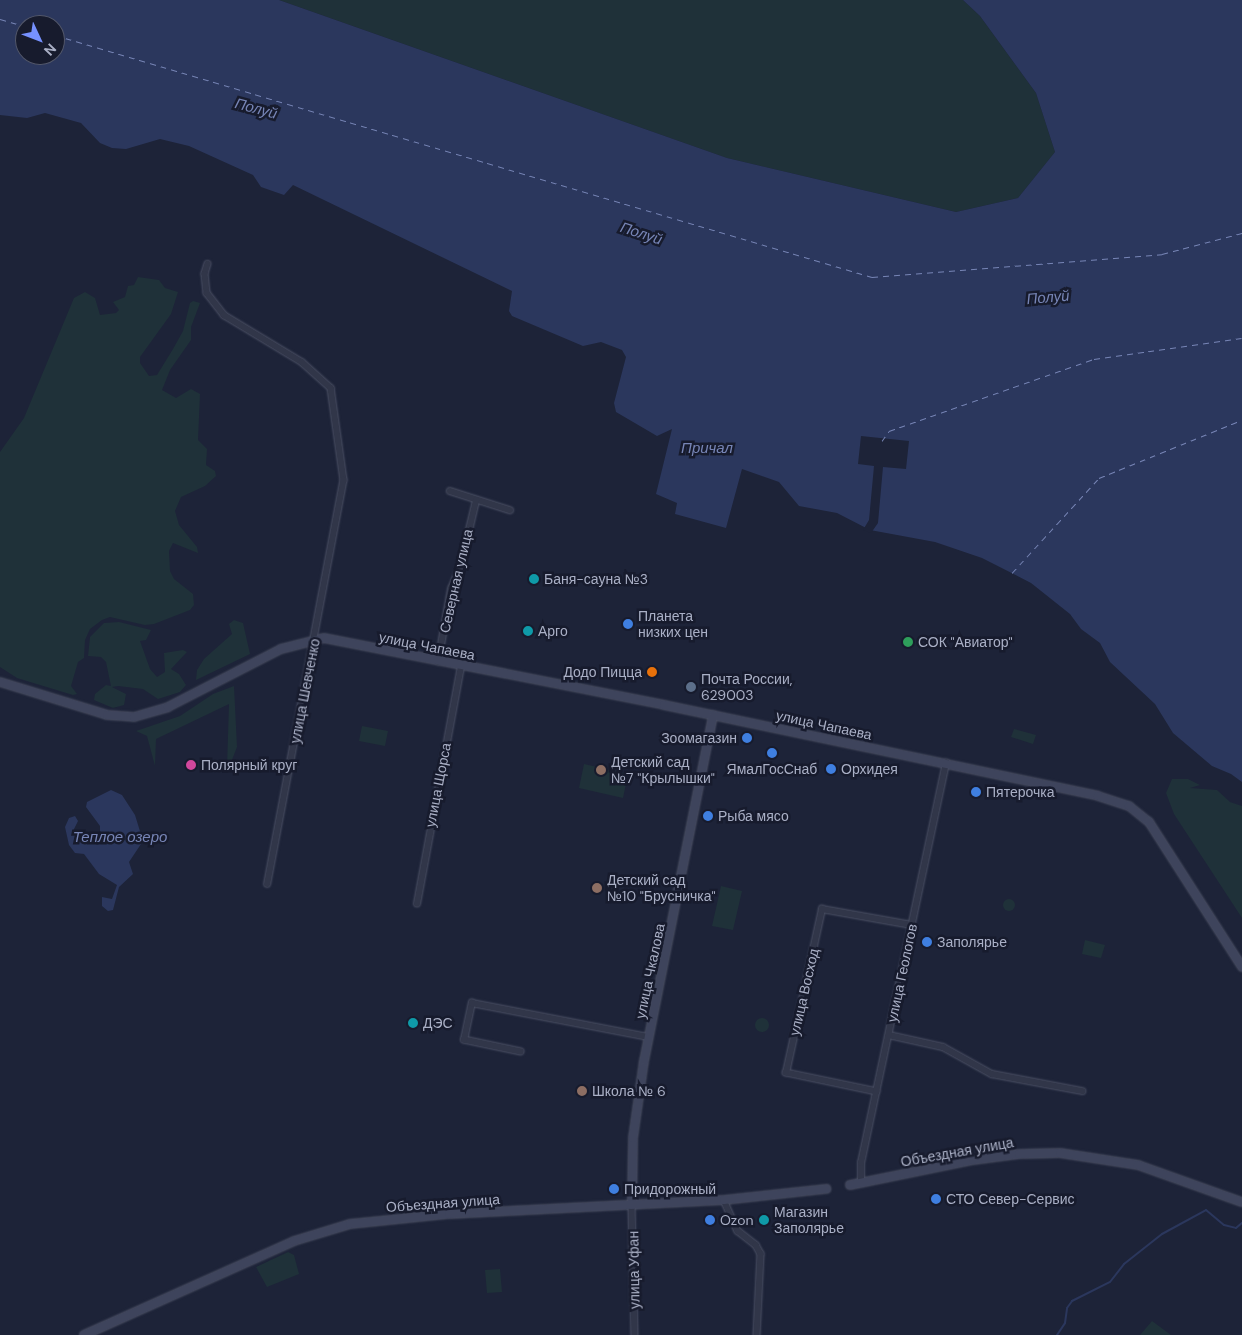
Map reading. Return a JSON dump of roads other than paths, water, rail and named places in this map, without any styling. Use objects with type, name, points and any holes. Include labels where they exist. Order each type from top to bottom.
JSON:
[{"type":"main road","points":[[0,682],[107,715],[134,717],[168,707],[267,656],[314,639]]},
{"type":"main road","name":"улица Чапаева","points":[[314,639],[713,715],[1098,796],[1135,810],[1157,832],[1241,963]]},
{"type":"main road","name":"улица Чкалова","points":[[632,1204],[634,1124],[649,1037],[713,715]]},
{"type":"main road","name":"Объездная улица","points":[[850,1185],[992,1157],[1060,1153],[1138,1165],[1242,1202]]},
{"type":"main road","name":"Объездная улица","points":[[84,1335],[294,1241],[340,1226],[426,1215],[724,1200],[826,1189]]},
{"type":"street","name":"улица Шевченко","points":[[208,264],[205,274],[207,293],[224,315],[302,362],[331,388],[344,480],[268,884]]},
{"type":"street","points":[[450,491],[476,501],[510,510]]},
{"type":"street","name":"Северная улица","points":[[438,662],[450,595],[460,568],[476,501]]},
{"type":"street","name":"улица Щорса","points":[[417,904],[461,666]]},
{"type":"street","name":"улица Геологов","points":[[861,1183],[861,1163],[946,764]]},
{"type":"street","name":"улица Восход","points":[[876,1092],[786,1073],[822,909],[912,925]]},
{"type":"street","points":[[521,1052],[464,1040],[472,1003],[649,1037]]},
{"type":"street","points":[[889,1035],[943,1047],[992,1074],[1082,1091]]},
{"type":"street","points":[[724,1200],[738,1232],[756,1245],[761,1254],[758,1335]]},
{"type":"street","name":"улица Уфан","points":[[632,1204],[635,1335]]},
{"type":"water","points":[[0,0],[279,0],[727,158],[956,212],[1018,198],[1055,152],[1036,93],[980,16],[963,0],[1242,0],[1242,782],[1231,774],[1212,766],[1173,733],[1155,704],[1110,662],[1100,643],[1081,629],[1070,614],[1031,583],[982,558],[935,542],[870,530],[837,513],[799,506],[779,482],[742,469],[726,528],[675,514],[677,503],[656,494],[672,429],[657,436],[616,412],[614,403],[626,357],[622,350],[601,342],[583,346],[512,316],[509,311],[512,291],[293,185],[284,195],[261,187],[253,175],[189,146],[160,139],[126,149],[112,148],[100,143],[81,123],[45,113],[27,118],[0,115]]},
{"type":"water","name":"Теплое озеро","points":[[111,790],[122,795],[135,815],[143,841],[129,862],[133,874],[119,887],[113,910],[108,911],[102,906],[102,897],[112,899],[117,885],[99,874],[84,854],[75,853],[69,845],[65,827],[69,818],[75,816],[78,821],[73,831],[76,835],[100,834],[100,826],[86,807],[87,802]]},
{"type":"waterway","points":[[1057,1335],[1065,1323],[1067,1308],[1072,1301],[1110,1282],[1124,1264],[1162,1234],[1206,1210],[1224,1225],[1236,1228],[1242,1223]]},
{"type":"place","name":"Баня-сауна №3","points":[[534,579]]},
{"type":"place","name":"Планета низких цен","points":[[628,624]]},
{"type":"place","name":"Арго","points":[[528,631]]},
{"type":"place","name":"СОК \"Авиатор\"","points":[[908,642]]},
{"type":"place","name":"Додо Пицца","points":[[652,672]]},
{"type":"place","name":"Почта России, 629003","points":[[691,687]]},
{"type":"place","name":"Зоомагазин","points":[[747,738]]},
{"type":"place","name":"ЯмалГосСнаб","points":[[772,753]]},
{"type":"place","name":"Полярный круг","points":[[191,765]]},
{"type":"place","name":"Орхидея","points":[[831,769]]},
{"type":"place","name":"Детский сад №7 \"Крылышки\"","points":[[601,770]]},
{"type":"place","name":"Пятерочка","points":[[976,792]]},
{"type":"place","name":"Рыба мясо","points":[[708,816]]},
{"type":"place","name":"Детский сад №10 \"Брусничка\"","points":[[597,888]]},
{"type":"place","name":"Заполярье","points":[[927,942]]},
{"type":"place","name":"ДЭС","points":[[413,1023]]},
{"type":"place","name":"Школа № 6","points":[[582,1091]]},
{"type":"place","name":"Придорожный","points":[[614,1189]]},
{"type":"place","name":"СТО Север-Сервис","points":[[936,1199]]},
{"type":"place","name":"Ozon","points":[[710,1220]]},
{"type":"place","name":"Магазин Заполярье","points":[[764,1220]]},
{"type":"water label","name":"Полуй","points":[[256,109]]},
{"type":"water label","name":"Полуй","points":[[641,234]]},
{"type":"water label","name":"Полуй","points":[[1048,298]]},
{"type":"water label","name":"Причал","points":[[707,449]]}]
